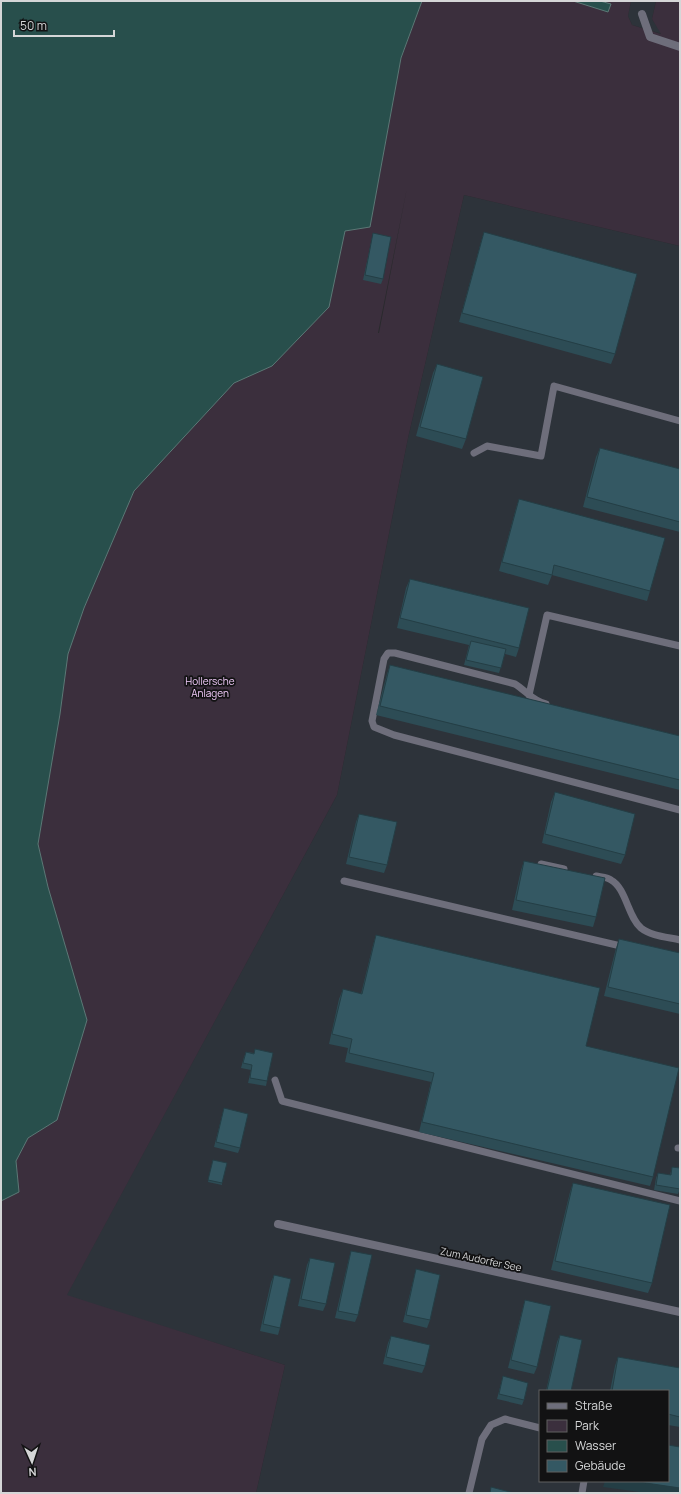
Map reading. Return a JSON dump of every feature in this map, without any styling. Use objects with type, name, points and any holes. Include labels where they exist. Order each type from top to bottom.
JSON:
[{"type":"street","points":[[642,14],[650,37],[680,47]]},
{"type":"street","name":"Zum Audorfer See","points":[[278,1224],[680,1312]]},
{"type":"lane","points":[[474,453],[487,446],[541,456],[554,386],[680,421]]},
{"type":"lane","points":[[529,695],[548,614],[680,646]]},
{"type":"lane","points":[[550,705],[532,698],[515,684],[395,653],[388,653],[384,660],[372,720],[374,727],[394,736],[680,810]]},
{"type":"lane","points":[[541,864],[569,870]]},
{"type":"lane","points":[[590,875],[611,880],[620,890],[640,928],[651,933],[680,940]]},
{"type":"lane","points":[[344,881],[634,949]]},
{"type":"lane","points":[[275,1080],[282,1101],[680,1201]]},
{"type":"lane","points":[[469,1493],[482,1439],[491,1425],[505,1419],[539,1428]]},
{"type":"lane","points":[[582,1493],[584,1482]]},
{"type":"shaded area","points":[[631,1],[656,1],[652,19],[662,34],[632,25],[628,16]]},
{"type":"shaded area","points":[[464,195],[680,246],[680,1493],[256,1493],[285,1365],[66,1296],[337,795],[408,438]]},
{"type":"green space","name":"Hollersche Anlagen","points":[[422,1],[573,1],[608,12],[610,4],[600,1],[631,1],[628,16],[632,25],[661,34],[652,19],[656,1],[680,1],[680,246],[464,195],[408,438],[337,795],[67,1295],[285,1365],[256,1493],[1,1493],[1,1201],[19,1192],[16,1161],[28,1138],[57,1120],[48,887],[38,844],[60,714],[68,654],[84,608],[134,491],[234,383],[272,366],[329,307],[345,231],[370,227],[401,59]],"holes":[[[407,188],[379,333],[378,333]]]},
{"type":"water","points":[[1,1],[422,1],[401,58],[370,227],[345,231],[329,307],[272,366],[234,383],[134,491],[84,608],[68,654],[60,714],[38,844],[48,887],[87,1020],[57,1120],[28,1138],[16,1161],[19,1192],[1,1201]]},
{"type":"water","points":[[573,1],[600,1],[611,4],[608,12]]},
{"type":"building","points":[[484,232],[637,274],[615,354],[462,313]]},
{"type":"building","points":[[373,233],[391,237],[383,279],[365,275]]},
{"type":"building","points":[[437,364],[483,377],[466,439],[420,427]]},
{"type":"building","points":[[600,448],[680,469],[680,522],[587,497]]},
{"type":"building","points":[[519,499],[665,538],[650,591],[554,565],[552,575],[502,562]]},
{"type":"building","points":[[410,579],[529,608],[519,648],[400,618]]},
{"type":"building","points":[[471,641],[506,649],[501,668],[466,660]]},
{"type":"building","points":[[390,665],[680,736],[680,780],[380,706]]},
{"type":"building","points":[[555,792],[635,814],[625,855],[545,834]]},
{"type":"building","points":[[359,814],[397,822],[387,865],[349,857]]},
{"type":"building","points":[[524,861],[605,878],[596,917],[516,900]]},
{"type":"building","points":[[376,935],[600,988],[586,1046],[679,1068],[653,1177],[422,1122],[434,1073],[349,1053],[352,1039],[332,1034],[343,989],[362,994]]},
{"type":"building","points":[[619,939],[680,953],[680,1004],[608,987]]},
{"type":"building","points":[[255,1049],[273,1053],[267,1081],[250,1078],[252,1065],[243,1063],[246,1052],[254,1054]]},
{"type":"building","points":[[224,1108],[248,1114],[240,1148],[216,1142]]},
{"type":"building","points":[[213,1160],[227,1163],[222,1183],[208,1180]]},
{"type":"building","points":[[672,1167],[680,1168],[680,1189],[656,1185],[658,1173],[671,1175]]},
{"type":"building","points":[[573,1183],[670,1205],[652,1283],[555,1261]]},
{"type":"building","points":[[351,1251],[372,1255],[358,1315],[338,1311]]},
{"type":"building","points":[[310,1258],[335,1263],[326,1304],[301,1299]]},
{"type":"building","points":[[416,1269],[440,1275],[430,1320],[406,1315]]},
{"type":"building","points":[[274,1275],[291,1279],[280,1328],[263,1324]]},
{"type":"building","points":[[525,1300],[551,1306],[537,1367],[511,1360]]},
{"type":"building","points":[[560,1335],[582,1340],[571,1390],[547,1390]]},
{"type":"building","points":[[391,1336],[430,1345],[425,1366],[386,1357]]},
{"type":"building","points":[[618,1357],[680,1368],[680,1417],[669,1414],[669,1390],[612,1390]]},
{"type":"building","points":[[503,1376],[528,1383],[524,1400],[499,1394]]},
{"type":"building","points":[[669,1445],[680,1447],[680,1488],[639,1482],[669,1482]]},
{"type":"building","points":[[491,1487],[514,1493],[490,1493]]}]
